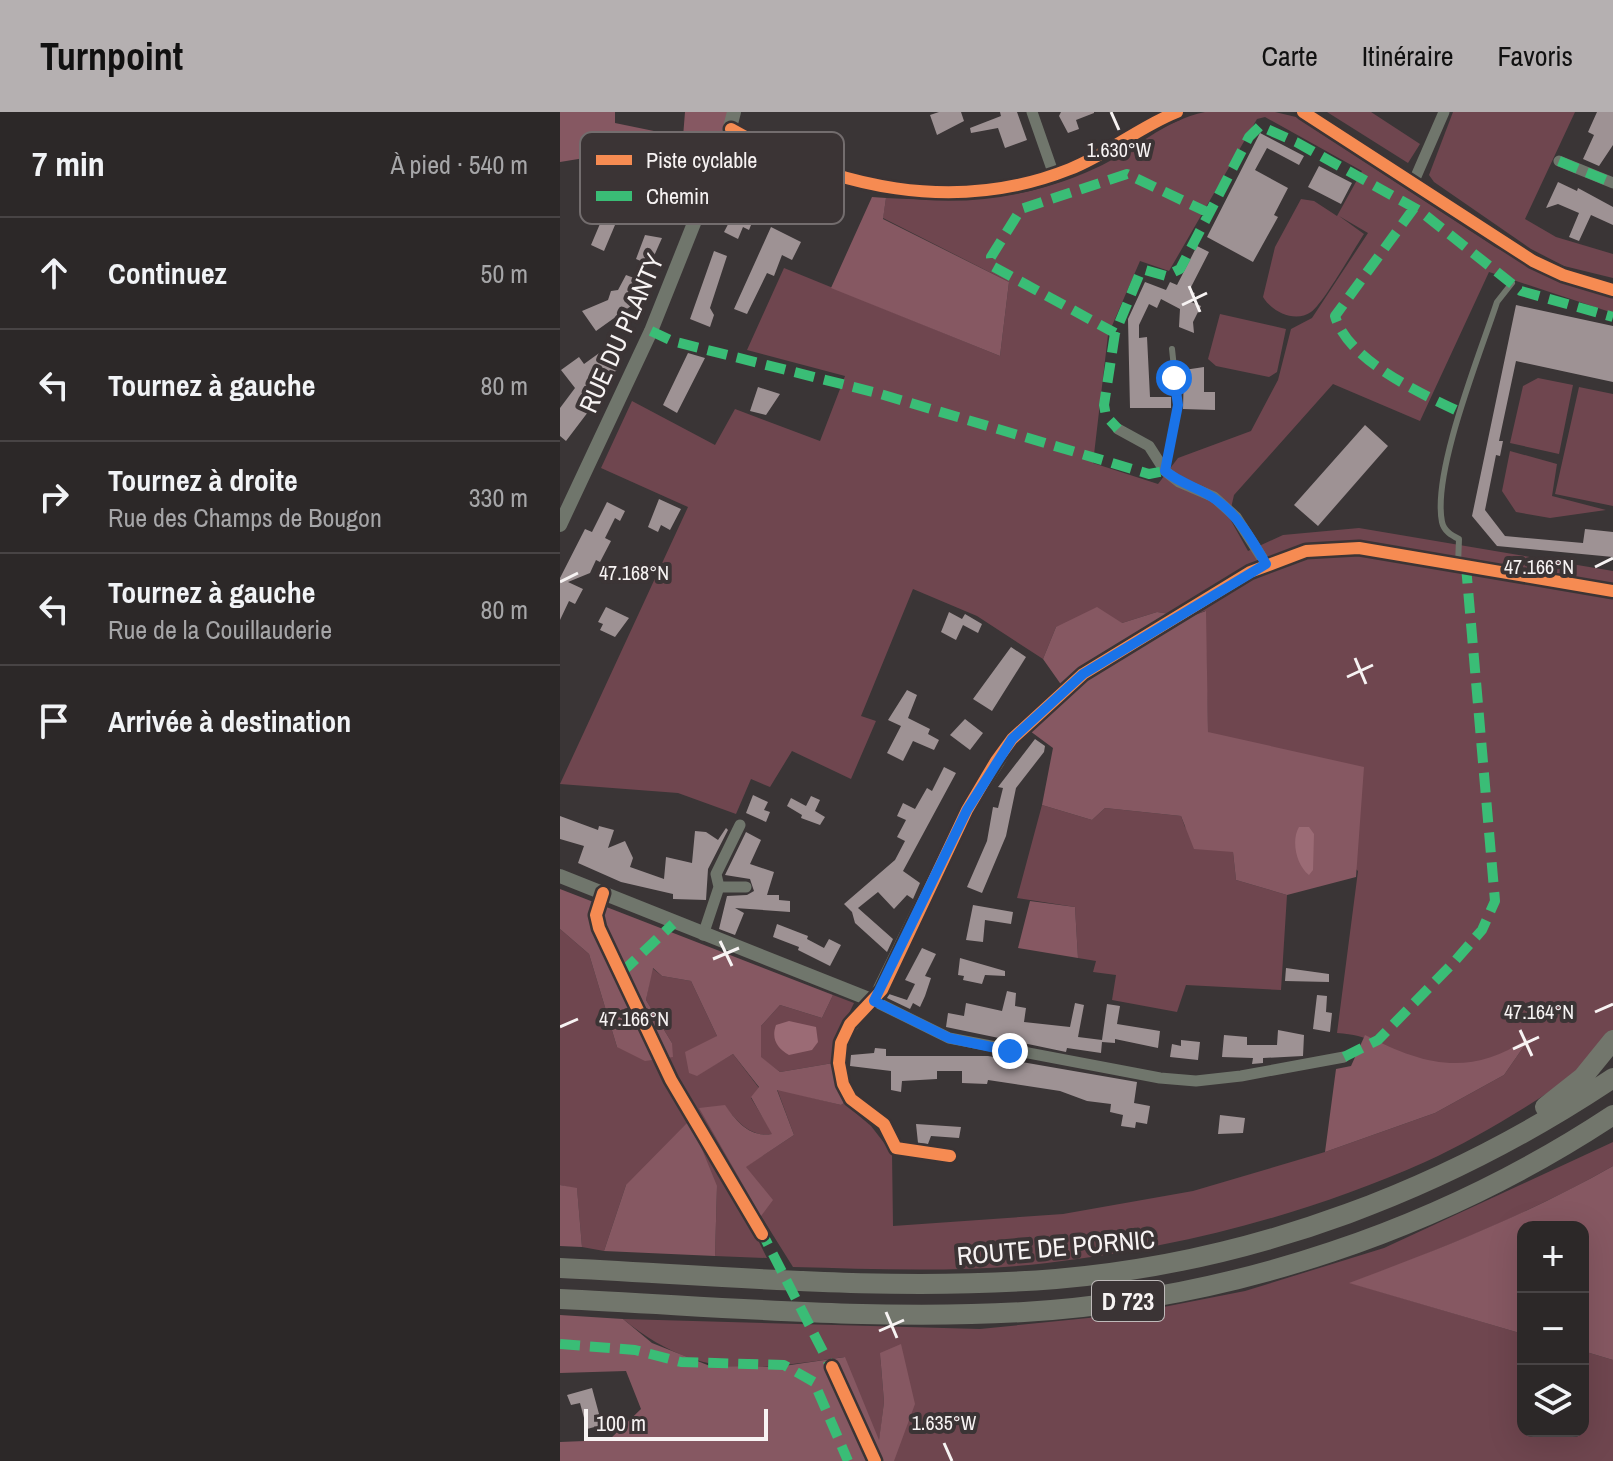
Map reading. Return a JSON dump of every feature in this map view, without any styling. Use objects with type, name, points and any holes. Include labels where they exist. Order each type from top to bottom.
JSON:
[{"type":"highway","points":[[1454,1169],[1468,1151],[1562,1096],[1583,1077],[1613,1040]]},
{"type":"highway","name":"ROUTE DE PORNIC","points":[[560,1268],[907,1283],[1007,1281],[1099,1274],[1174,1262],[1264,1241],[1355,1211],[1454,1169],[1532,1129],[1613,1078]]},
{"type":"highway","name":"D 723","points":[[560,1299],[911,1314],[1025,1312],[1118,1302],[1229,1281],[1365,1240],[1484,1189],[1613,1115]]},
{"type":"highway","points":[[1582,1135],[1613,1130]]},
{"type":"street","name":"RUE DU PLANTY","points":[[730,132],[734,112]]},
{"type":"street","points":[[1032,112],[1054,175]]},
{"type":"street","points":[[844,178],[891,189],[969,192],[1054,175],[1089,161],[1177,112]]},
{"type":"street","points":[[1303,112],[1545,267],[1613,290]]},
{"type":"street","points":[[1414,181],[1444,112]]},
{"type":"street","points":[[731,129],[737,132]]},
{"type":"street","points":[[1559,161],[1613,183]]},
{"type":"street","name":"RUE DU PLANTY","points":[[560,525],[651,331],[693,224]]},
{"type":"street","points":[[1118,429],[1149,446],[1165,471],[1179,482],[1214,497],[1236,517],[1266,564]]},
{"type":"street","points":[[950,1156],[896,1148],[884,1124],[851,1099],[843,1084],[839,1063],[841,1043],[850,1024],[874,1001],[967,810],[1012,739],[1083,674],[1266,564],[1293,554],[1335,548],[1613,591]]},
{"type":"street","points":[[703,935],[719,887],[716,874],[740,825]]},
{"type":"street","points":[[560,876],[874,1001],[949,1038],[1160,1078],[1196,1081],[1344,1057]]},
{"type":"street","points":[[719,887],[746,887]]},
{"type":"lane","points":[[1458,565],[1459,539],[1449,533],[1442,521],[1443,467],[1497,302],[1512,283]]},
{"type":"lane","points":[[1165,471],[1178,405],[1172,349]]},
{"type":"shaded area","points":[[560,112],[615,112],[615,123],[659,132],[580,132],[580,159],[560,162]]},
{"type":"shaded area","points":[[685,112],[728,112],[723,132],[683,132]]},
{"type":"shaded area","points":[[1205,112],[1275,112],[1296,117],[1495,247],[1560,280],[1613,298],[1613,313],[1489,272],[1420,421],[1333,384],[1234,495],[1229,517],[1248,551],[1283,535],[1359,528],[1613,571],[1613,1051],[1497,1124],[1450,1150],[1380,1181],[1240,1227],[1144,1248],[1047,1263],[983,1268],[793,1267],[761,1216],[750,1224],[767,1258],[715,1256],[717,1186],[626,1185],[604,1251],[582,1247],[577,1189],[560,1185],[560,929],[589,954],[617,1047],[672,1043],[646,1000],[652,968],[662,976],[691,981],[717,1036],[697,1075],[733,1054],[759,1088],[751,1098],[773,1134],[751,1131],[724,1105],[745,1167],[794,1135],[777,1089],[841,1105],[844,1103],[871,1126],[892,1153],[893,1226],[1063,1214],[1193,1191],[1325,1152],[1435,1113],[1504,1075],[1529,1039],[1497,1057],[1472,1063],[1445,1064],[1419,1060],[1366,1039],[1337,1033],[1358,871],[1208,732],[1205,611],[1189,617],[1157,612],[1122,623],[1056,627],[1043,659],[977,616],[913,589],[861,716],[876,721],[851,779],[792,751],[770,787],[751,779],[736,814],[678,793],[560,784],[688,507],[601,468],[632,401],[715,445],[735,409],[820,441],[845,376],[747,350],[784,268],[1000,356],[1009,282],[883,218],[886,198],[968,199],[1043,188],[1096,168],[1190,116]],"holes":[[[1265,117],[1362,171],[1337,216],[1314,201],[1301,199],[1275,247],[1263,297],[1284,314],[1305,315],[1316,307],[1330,288],[1364,234],[1339,216],[1368,233],[1312,318],[1291,329],[1278,380],[1251,431],[1178,458],[1158,484],[1093,463],[1108,335],[1140,261],[1169,271],[1257,119]]]},
{"type":"shaded area","points":[[1327,112],[1371,112],[1420,144],[1408,163]]},
{"type":"shaded area","points":[[1453,112],[1575,112],[1525,219],[1556,237],[1613,254],[1613,278],[1564,266],[1531,249],[1434,182],[1429,175]]},
{"type":"shaded area","points":[[872,197],[886,198],[883,219],[1009,282],[1000,356],[831,288]]},
{"type":"shaded area","points":[[1220,314],[1286,329],[1277,372],[1269,377],[1216,366],[1208,359]]},
{"type":"shaded area","points":[[1538,378],[1573,385],[1559,454],[1510,443],[1523,386]]},
{"type":"shaded area","points":[[1579,387],[1613,394],[1613,506],[1555,494]]},
{"type":"shaded area","points":[[1510,451],[1557,464],[1552,496],[1606,510],[1550,518],[1516,512],[1502,491]]},
{"type":"shaded area","points":[[1097,607],[1122,623],[1157,612],[1189,617],[1206,611],[1208,732],[1364,767],[1356,877],[1287,895],[1236,880],[1233,852],[1194,849],[1181,816],[1105,808],[1092,820],[1042,805],[1053,748],[1030,731],[1067,693],[1043,659],[1056,627]]},
{"type":"shaded area","points":[[1042,805],[1092,820],[1105,808],[1181,816],[1185,827],[1233,852],[1236,880],[1287,895],[1281,990],[1186,985],[1177,1012],[1112,1000],[1116,975],[1093,972],[1096,961],[1078,958],[1075,907],[1017,898]]},
{"type":"shaded area","points":[[1299,827],[1309,827],[1314,834],[1313,870],[1309,875],[1296,852],[1295,839]]},
{"type":"shaded area","points":[[560,889],[833,995],[822,1018],[780,1005],[761,1026],[761,1057],[780,1072],[833,1063],[833,1074],[844,1103],[841,1105],[777,1090],[794,1135],[746,1167],[773,1200],[761,1216],[699,1108],[725,1105],[750,1131],[772,1134],[751,1097],[759,1087],[733,1054],[697,1076],[689,1073],[685,1052],[717,1036],[691,981],[662,976],[653,968],[646,1000],[672,1043],[673,1057],[645,1061],[617,1047],[589,954],[560,929]]},
{"type":"shaded area","points":[[1030,901],[1075,907],[1078,958],[1018,948]]},
{"type":"shaded area","points":[[833,995],[854,1003],[834,1045],[833,1063],[780,1072],[760,1057],[761,1026],[780,1005],[822,1018]]},
{"type":"shaded area","points":[[789,1021],[816,1027],[818,1042],[812,1050],[789,1055],[778,1046],[774,1035],[776,1025]]},
{"type":"shaded area","points":[[1365,1035],[1408,1054],[1448,1063],[1489,1058],[1531,1036],[1504,1075],[1435,1113],[1325,1152],[1336,1069],[1351,1066]]},
{"type":"shaded area","points":[[690,1120],[717,1186],[715,1256],[604,1251],[626,1185]]},
{"type":"shaded area","points":[[1613,1142],[1613,1166],[1484,1230],[1351,1283],[1517,1332],[1517,1437],[1589,1437],[1589,1353],[1613,1360],[1613,1461],[894,1461],[880,1353],[884,1402],[879,1442],[844,1357],[755,1367],[703,1362],[677,1353],[623,1319],[980,1329],[1128,1314],[1245,1291],[1384,1248]]},
{"type":"shaded area","points":[[1613,1166],[1613,1360],[1589,1353],[1589,1221],[1517,1221],[1517,1332],[1349,1283],[1484,1230]]},
{"type":"shaded area","points":[[560,1185],[577,1188],[582,1247],[560,1246]]},
{"type":"shaded area","points":[[560,1315],[623,1319],[652,1343],[710,1366],[777,1367],[845,1357],[879,1440],[884,1402],[880,1353],[901,1344],[915,1404],[894,1461],[560,1461],[560,1442],[609,1440],[641,1409],[626,1371],[560,1373]]},
{"type":"building","points":[[961,112],[964,121],[937,135],[930,115]]},
{"type":"building","points":[[1000,112],[1017,112],[1027,140],[1005,148],[998,128],[971,133],[970,128],[1001,116]]},
{"type":"building","points":[[1061,112],[1094,113],[1076,120],[1079,129],[1068,133],[1059,116]]},
{"type":"building","points":[[1597,112],[1613,112],[1613,145],[1599,166],[1583,159],[1594,135],[1588,132]]},
{"type":"building","points":[[1260,133],[1304,156],[1299,165],[1267,148],[1255,170],[1288,188],[1274,215],[1278,217],[1253,262],[1207,237]]},
{"type":"building","points":[[1319,166],[1352,183],[1341,204],[1308,187]]},
{"type":"building","points":[[1558,182],[1577,191],[1578,188],[1613,207],[1613,225],[1591,215],[1579,241],[1569,237],[1579,213],[1558,204],[1546,208]]},
{"type":"building","points":[[600,224],[615,225],[604,251],[591,245]]},
{"type":"building","points":[[728,224],[751,224],[749,230],[743,227],[738,239],[724,232]]},
{"type":"building","points":[[771,227],[801,242],[792,260],[782,255],[774,276],[767,273],[747,314],[734,309]]},
{"type":"building","points":[[645,235],[662,238],[650,265],[636,259]]},
{"type":"building","points":[[1197,246],[1209,252],[1189,291],[1195,293],[1191,302],[1201,306],[1193,322],[1194,333],[1179,327],[1180,309],[1161,299],[1157,308],[1149,304],[1139,325],[1139,338],[1147,337],[1150,397],[1171,397],[1171,408],[1130,408],[1128,319],[1145,282],[1166,290],[1170,282],[1177,285]]},
{"type":"building","points":[[714,251],[727,256],[710,308],[714,315],[710,327],[690,319]]},
{"type":"building","points":[[626,275],[642,281],[631,306],[596,331],[582,311],[608,300],[611,291],[618,290]]},
{"type":"building","points":[[1516,305],[1613,326],[1613,382],[1516,361],[1499,441],[1503,441],[1500,456],[1496,455],[1485,510],[1505,536],[1583,543],[1585,529],[1613,532],[1613,557],[1497,546],[1472,516]]},
{"type":"building","points":[[602,351],[617,370],[577,403],[588,412],[566,441],[560,436],[560,408],[575,388],[561,370],[579,357],[584,364]]},
{"type":"building","points":[[688,353],[705,358],[677,413],[663,405]]},
{"type":"building","points":[[1204,367],[1204,392],[1215,392],[1215,410],[1183,409],[1184,370]]},
{"type":"building","points":[[758,387],[780,394],[766,415],[750,411]]},
{"type":"building","points":[[1365,425],[1388,446],[1318,526],[1294,505]]},
{"type":"building","points":[[659,499],[681,509],[670,530],[661,525],[658,532],[648,527]]},
{"type":"building","points":[[607,502],[625,511],[620,521],[615,518],[605,538],[611,541],[600,562],[596,560],[590,573],[568,582],[583,589],[575,604],[569,601],[560,620],[560,578],[585,529],[592,532]]},
{"type":"building","points":[[606,607],[629,618],[615,637],[600,630],[603,624],[598,622]]},
{"type":"building","points":[[949,612],[962,619],[965,614],[982,624],[978,633],[963,625],[956,640],[941,632]]},
{"type":"building","points":[[1011,647],[1026,657],[992,711],[973,699]]},
{"type":"building","points":[[907,690],[917,695],[908,718],[930,729],[928,734],[939,740],[934,750],[913,741],[903,761],[887,753],[901,726],[888,720]]},
{"type":"building","points":[[965,719],[983,733],[970,750],[950,735]]},
{"type":"building","points":[[1035,739],[1045,746],[1044,752],[1016,788],[1006,836],[982,893],[967,887],[987,841],[993,807],[998,808],[1003,788],[998,787]]},
{"type":"building","points":[[944,767],[956,773],[903,871],[920,883],[913,899],[907,895],[894,909],[878,892],[858,908],[893,939],[887,952],[855,923],[852,912],[844,904],[895,860],[905,841],[897,837],[906,820],[897,816],[903,803],[915,809],[927,788],[932,791]]},
{"type":"building","points":[[753,795],[768,802],[764,810],[770,812],[766,822],[746,813]]},
{"type":"building","points":[[811,796],[820,800],[815,811],[825,817],[820,825],[801,818],[802,815],[787,806],[791,798],[806,806]]},
{"type":"building","points":[[560,816],[598,830],[599,826],[614,830],[608,848],[625,841],[633,858],[630,867],[664,879],[666,857],[692,863],[695,831],[706,832],[718,840],[726,828],[728,830],[708,869],[706,900],[673,899],[673,894],[621,882],[578,863],[584,846],[560,839]]},
{"type":"building","points":[[746,832],[761,840],[750,864],[774,872],[767,895],[779,895],[779,900],[790,901],[790,912],[735,908],[744,913],[735,935],[719,929],[727,896],[747,895],[754,891],[750,879],[725,875]]},
{"type":"building","points":[[973,905],[1013,912],[1011,924],[985,920],[983,942],[966,940]]},
{"type":"building","points":[[777,924],[808,936],[807,939],[824,948],[829,939],[841,945],[830,966],[798,950],[799,947],[773,937]]},
{"type":"building","points":[[922,948],[936,954],[925,976],[931,978],[920,1007],[913,1003],[910,1009],[887,998],[889,994],[907,1000],[915,984],[905,980]]},
{"type":"building","points":[[960,958],[1005,971],[1005,976],[985,975],[982,984],[963,980],[964,976],[958,975]]},
{"type":"building","points":[[1286,968],[1329,974],[1329,982],[1285,981]]},
{"type":"building","points":[[1007,991],[1016,993],[1015,1006],[1026,1008],[1024,1022],[1070,1027],[1075,1003],[1084,1005],[1078,1037],[1102,1040],[1107,1004],[1120,1006],[1117,1024],[1160,1031],[1158,1048],[1115,1039],[1115,1043],[1102,1042],[1101,1053],[1067,1048],[1066,1052],[946,1027],[948,1013],[964,1016],[966,1003],[1002,1011]]},
{"type":"building","points":[[1317,995],[1327,996],[1326,1012],[1332,1013],[1330,1032],[1313,1029]]},
{"type":"building","points":[[1278,1030],[1304,1035],[1303,1056],[1263,1058],[1263,1063],[1252,1064],[1253,1058],[1222,1057],[1224,1035],[1247,1037],[1247,1045],[1277,1045]]},
{"type":"building","points":[[1181,1040],[1200,1042],[1198,1060],[1170,1057],[1172,1044],[1181,1046]]},
{"type":"building","points":[[875,1048],[886,1049],[886,1056],[988,1056],[1137,1082],[1134,1103],[1150,1106],[1147,1124],[1136,1122],[1135,1128],[1121,1126],[1123,1115],[1110,1112],[1111,1104],[1087,1101],[1060,1091],[988,1080],[987,1084],[962,1083],[962,1071],[937,1071],[937,1079],[902,1081],[901,1092],[891,1090],[891,1071],[850,1066],[851,1055],[874,1053]]},
{"type":"building","points":[[1220,1115],[1245,1118],[1243,1133],[1218,1134]]},
{"type":"building","points":[[916,1124],[961,1127],[959,1138],[931,1136],[928,1144],[918,1143]]},
{"type":"building","points":[[592,1388],[602,1425],[587,1429],[580,1403],[571,1405],[567,1395]]},
{"type":"marked path","points":[[1209,213],[1127,174],[1021,209],[991,257],[992,266],[1115,333],[1140,273],[1145,270],[1166,276],[1180,269],[1249,137],[1260,126],[1296,142],[1420,211],[1521,291],[1613,317]]},
{"type":"marked path","points":[[1559,161],[1613,183]]},
{"type":"marked path","points":[[1414,208],[1335,316],[1343,332],[1370,361],[1408,386],[1462,413]]},
{"type":"marked path","points":[[651,331],[672,341],[877,393],[1149,474],[1165,471]]},
{"type":"marked path","points":[[1115,333],[1104,405],[1106,416],[1118,429]]},
{"type":"marked path","points":[[1344,1057],[1378,1040],[1454,962],[1482,930],[1495,901],[1466,566]]},
{"type":"marked path","points":[[621,973],[673,924]]},
{"type":"marked path","points":[[759,1227],[834,1373]]},
{"type":"marked path","points":[[560,1344],[635,1350],[681,1362],[784,1365],[814,1382],[848,1461]]},
{"type":"cycle path","points":[[844,177],[896,188],[939,192],[983,190],[1027,183],[1070,169],[1177,112]]},
{"type":"cycle path","points":[[1303,112],[1533,261],[1563,275],[1613,290]]},
{"type":"cycle path","points":[[731,129],[737,132]]},
{"type":"cycle path","points":[[950,1156],[896,1148],[884,1124],[851,1099],[843,1084],[839,1063],[841,1043],[850,1024],[882,990],[967,810],[996,761],[1012,739],[1083,674],[1250,572],[1306,551],[1359,548],[1613,591]]},
{"type":"cycle path","points":[[603,893],[596,915],[599,928],[671,1080],[762,1234]]},
{"type":"cycle path","points":[[832,1367],[875,1461]]},
{"type":"route","points":[[1010,1051],[949,1038],[874,1001],[904,945],[967,810],[1012,739],[1083,674],[1266,564],[1236,517],[1214,497],[1179,482],[1165,471],[1178,405],[1174,378]]}]
